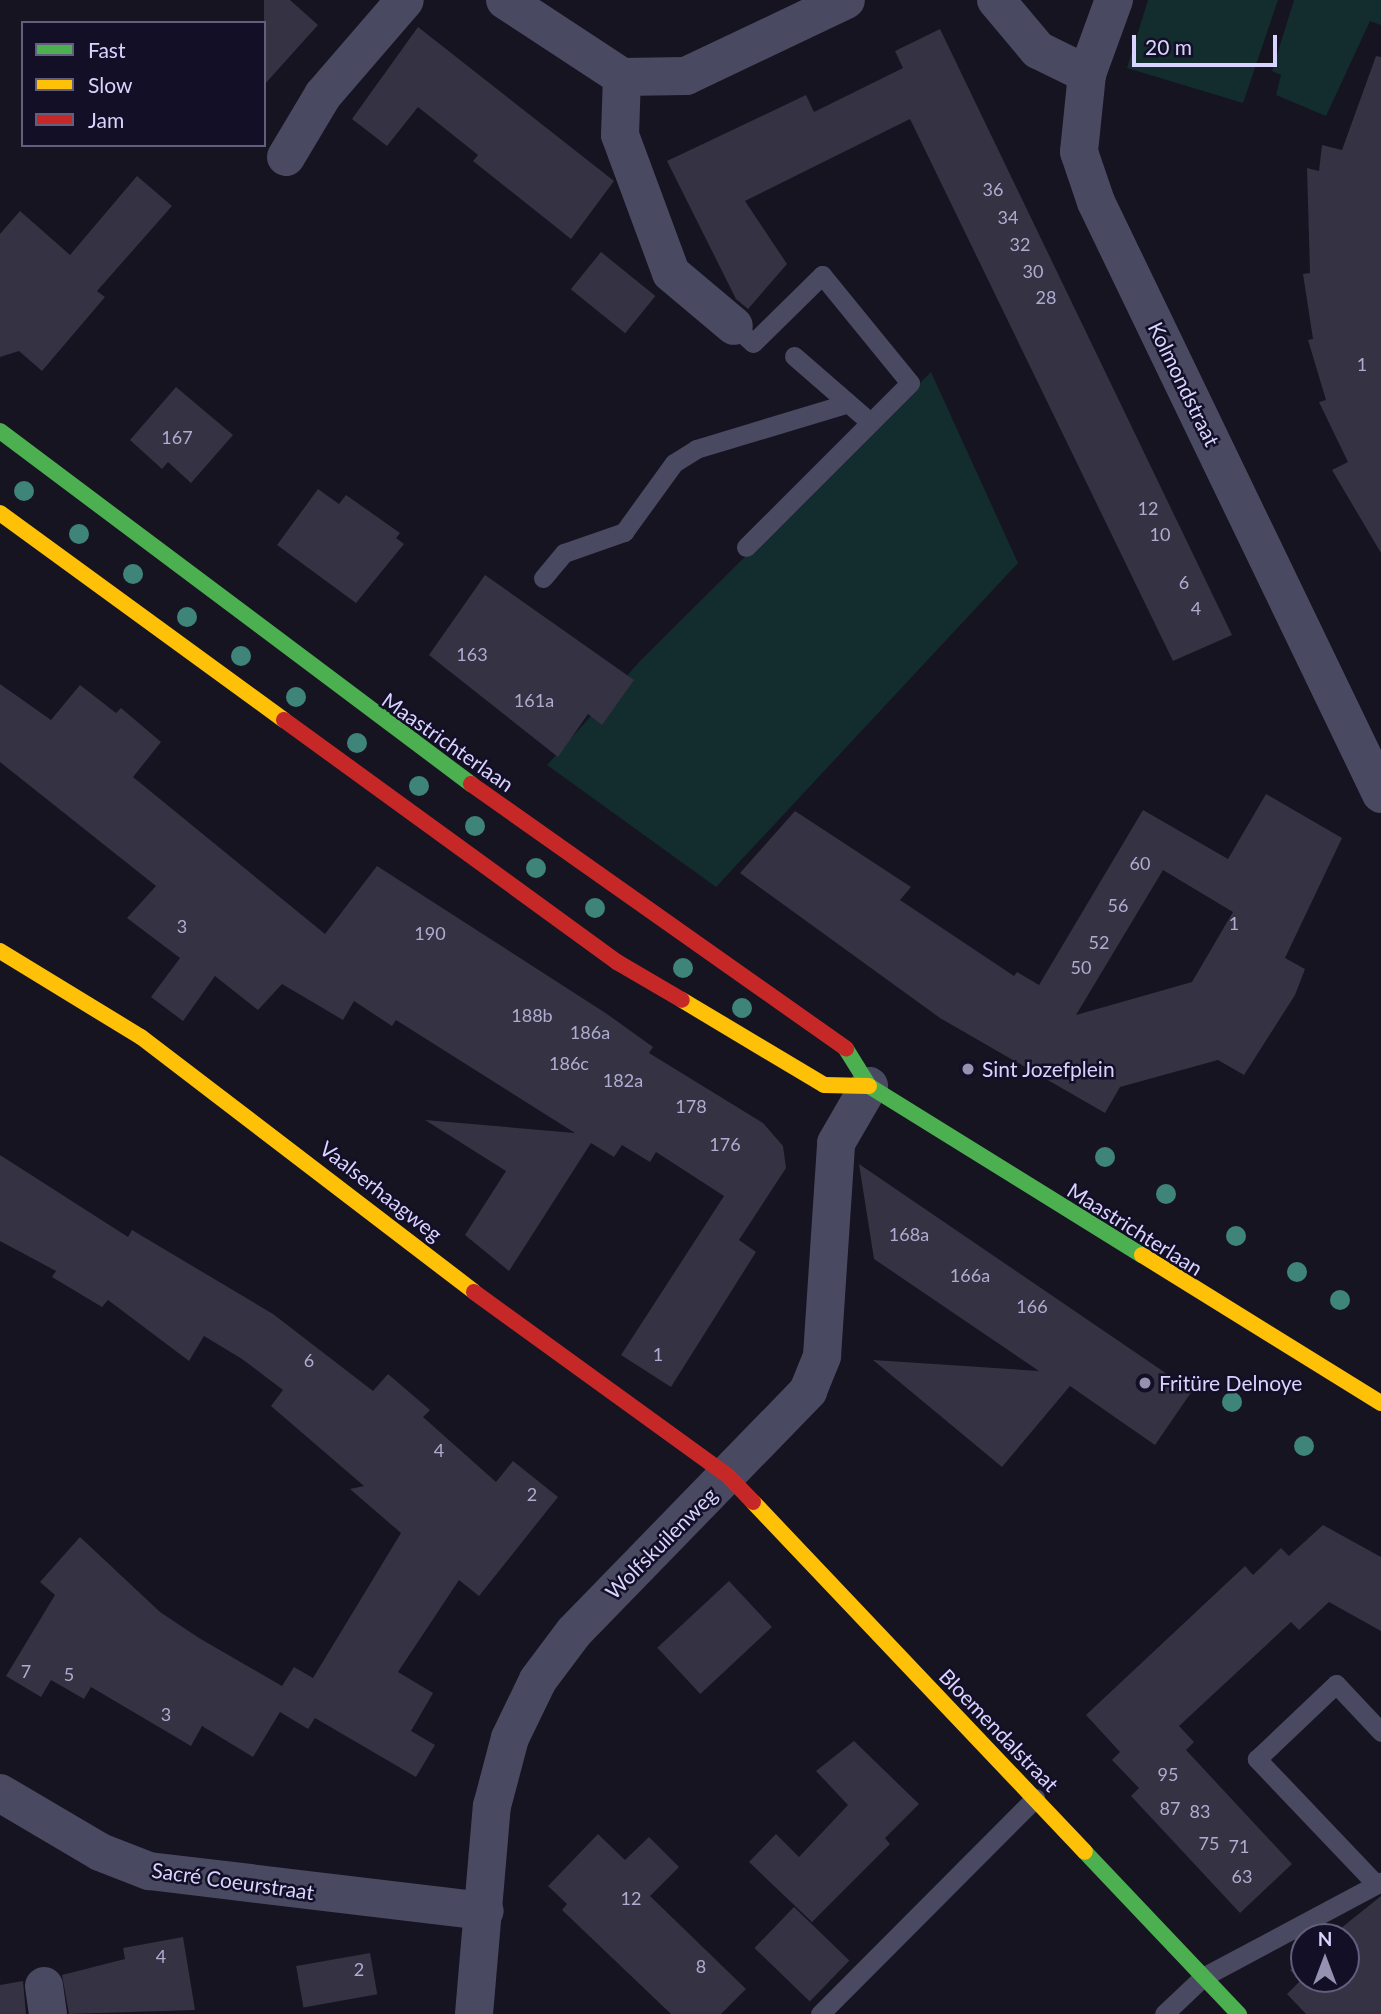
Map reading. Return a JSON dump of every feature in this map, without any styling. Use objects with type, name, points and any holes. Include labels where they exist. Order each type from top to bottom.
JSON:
[{"type":"main road","name":"Maastrichterlaan","points":[[0,431],[337,689],[836,1041],[869,1086],[1381,1403]]},
{"type":"main road","points":[[0,513],[617,962],[824,1085],[869,1086]]},
{"type":"main road","name":"Vaalserhaagweg","points":[[0,951],[141,1037],[489,1304],[728,1476]]},
{"type":"main road","name":"Bloemendalstraat","points":[[728,1476],[1239,2014]]},
{"type":"street","points":[[286,157],[323,95],[405,0]]},
{"type":"street","points":[[505,0],[622,77],[686,76],[846,0]]},
{"type":"street","points":[[996,0],[1038,50],[1087,74]]},
{"type":"street","name":"Kolmondstraat","points":[[1114,0],[1087,74],[1079,152],[1097,202],[1381,794]]},
{"type":"street","points":[[622,77],[620,135],[671,272],[734,326]]},
{"type":"street","name":"Wolfskuilenweg","points":[[474,2014],[485,1912],[492,1806],[509,1738],[538,1680],[574,1632],[790,1415],[822,1356],[836,1143],[869,1086]]},
{"type":"street","name":"Sacré Coeurstraat","points":[[0,1793],[100,1852],[149,1871],[485,1912]]},
{"type":"lane","points":[[734,326],[754,342],[822,275],[910,383],[746,547]]},
{"type":"lane","points":[[794,356],[870,422]]},
{"type":"lane","points":[[543,578],[564,554],[624,532],[674,463],[696,449],[848,403]]},
{"type":"lane","points":[[1164,2014],[1203,1977],[1379,1883],[1257,1759],[1336,1684],[1381,1732]]},
{"type":"lane","points":[[820,2014],[1035,1798]]},
{"type":"green space","points":[[1148,0],[1278,0],[1243,103],[1127,68]]},
{"type":"green space","points":[[1294,0],[1381,0],[1381,25],[1370,21],[1326,116],[1276,95],[1281,75],[1272,71]]},
{"type":"green space","points":[[931,372],[1018,563],[716,887],[547,765],[640,661]]},
{"type":"building","points":[[264,0],[290,0],[318,25],[266,83],[266,21]]},
{"type":"building","points":[[418,27],[614,181],[571,239],[473,161],[478,155],[418,107],[387,146],[352,119]]},
{"type":"building","points":[[940,29],[1232,635],[1173,661],[910,119],[745,201],[787,264],[748,309],[736,299],[667,161],[806,95],[814,112],[903,68],[895,51]]},
{"type":"building","points":[[1376,56],[1381,57],[1381,553],[1332,470],[1348,462],[1319,402],[1326,400],[1308,340],[1313,339],[1303,274],[1310,273],[1307,168],[1319,171],[1322,145],[1342,150]]},
{"type":"building","points":[[137,176],[172,206],[97,291],[105,297],[42,371],[19,351],[0,357],[0,234],[20,211],[70,255]]},
{"type":"building","points":[[601,252],[655,296],[625,333],[571,289]]},
{"type":"building","points":[[176,387],[233,435],[191,483],[168,462],[162,469],[130,440]]},
{"type":"building","points":[[318,489],[339,504],[346,495],[400,533],[396,538],[404,544],[356,603],[277,545]]},
{"type":"building","points":[[485,575],[634,680],[602,725],[588,714],[558,757],[429,655]]},
{"type":"building","points":[[0,684],[51,720],[80,685],[116,713],[121,708],[161,742],[133,777],[325,934],[377,866],[607,1014],[653,1047],[649,1053],[763,1123],[783,1146],[786,1168],[739,1240],[756,1252],[671,1387],[621,1355],[724,1196],[656,1152],[650,1162],[622,1145],[614,1157],[591,1143],[509,1271],[465,1235],[506,1171],[425,1120],[575,1133],[396,1020],[392,1026],[354,1001],[343,1020],[282,984],[258,1010],[215,976],[183,1021],[151,997],[180,958],[127,918],[156,886],[0,762]]},
{"type":"building","points":[[1266,794],[1342,838],[1285,958],[1305,969],[1295,995],[1244,1075],[1218,1060],[1120,1087],[1105,1113],[940,1018],[740,873],[795,811],[911,887],[900,900],[1014,976],[1017,972],[1039,985],[1143,810],[1228,859]],"holes":[[[1163,870],[1233,912],[1192,982],[1076,1015]]]},
{"type":"building","points":[[0,1155],[128,1237],[132,1230],[273,1314],[373,1391],[388,1374],[430,1410],[423,1417],[496,1482],[513,1461],[558,1497],[479,1596],[459,1580],[398,1672],[433,1693],[411,1731],[435,1745],[416,1777],[315,1718],[308,1729],[280,1712],[253,1757],[202,1726],[191,1746],[91,1687],[84,1699],[51,1680],[41,1697],[6,1676],[55,1595],[40,1582],[80,1537],[160,1612],[199,1638],[282,1686],[294,1667],[313,1678],[401,1533],[350,1489],[364,1486],[271,1406],[283,1390],[242,1359],[204,1336],[189,1361],[108,1300],[102,1307],[52,1277],[56,1271],[0,1241]]},
{"type":"building","points":[[859,1164],[1192,1391],[1155,1445],[1070,1386],[1002,1467],[873,1360],[1039,1371],[874,1259]]},
{"type":"building","points":[[1323,1525],[1381,1557],[1381,1631],[1329,1602],[1299,1630],[1291,1622],[1179,1726],[1194,1742],[1186,1750],[1292,1864],[1240,1913],[1131,1796],[1139,1788],[1112,1760],[1120,1752],[1086,1715],[1245,1566],[1253,1575],[1281,1548],[1289,1556]]},
{"type":"building","points":[[729,1581],[772,1627],[700,1694],[657,1648]]},
{"type":"building","points":[[854,1741],[919,1804],[885,1838],[890,1844],[812,1922],[749,1862],[776,1834],[799,1857],[848,1805],[816,1771]]},
{"type":"building","points":[[598,1834],[625,1860],[649,1837],[679,1867],[650,1896],[746,1989],[721,2014],[671,2014],[562,1910],[567,1904],[548,1886]]},
{"type":"building","points":[[1381,1896],[1381,2014],[1306,2014],[1287,1994],[1290,1991],[1360,1993],[1360,1923],[1347,1923]]},
{"type":"building","points":[[794,1907],[849,1960],[810,2001],[754,1948]]},
{"type":"building","points":[[183,1937],[195,2010],[69,2014],[62,1975],[125,1959],[123,1948]]},
{"type":"building","points":[[370,1953],[377,1994],[303,2007],[296,1966]]},
{"type":"building","points":[[23,1981],[26,2014],[0,2014],[0,1985]]},
{"type":"traffic: fast","points":[[0,431],[471,784]]},
{"type":"traffic: fast","points":[[846,1049],[869,1086],[1142,1255]]},
{"type":"traffic: fast","points":[[1085,1852],[1239,2014]]},
{"type":"traffic: slow","points":[[0,513],[284,720]]},
{"type":"traffic: slow","points":[[0,951],[141,1037],[474,1292]]},
{"type":"traffic: slow","points":[[682,1000],[824,1085],[869,1086]]},
{"type":"traffic: slow","points":[[1142,1255],[1381,1403]]},
{"type":"traffic: slow","points":[[753,1502],[1085,1852]]},
{"type":"traffic: jam","points":[[284,720],[617,962],[682,1000]]},
{"type":"traffic: jam","points":[[471,784],[846,1049]]},
{"type":"traffic: jam","points":[[474,1292],[728,1476],[753,1502]]},
{"type":"place","name":"Sint Jozefplein","points":[[968,1069]]},
{"type":"place","name":"Fritüre Delnoye","points":[[1145,1383]]}]
